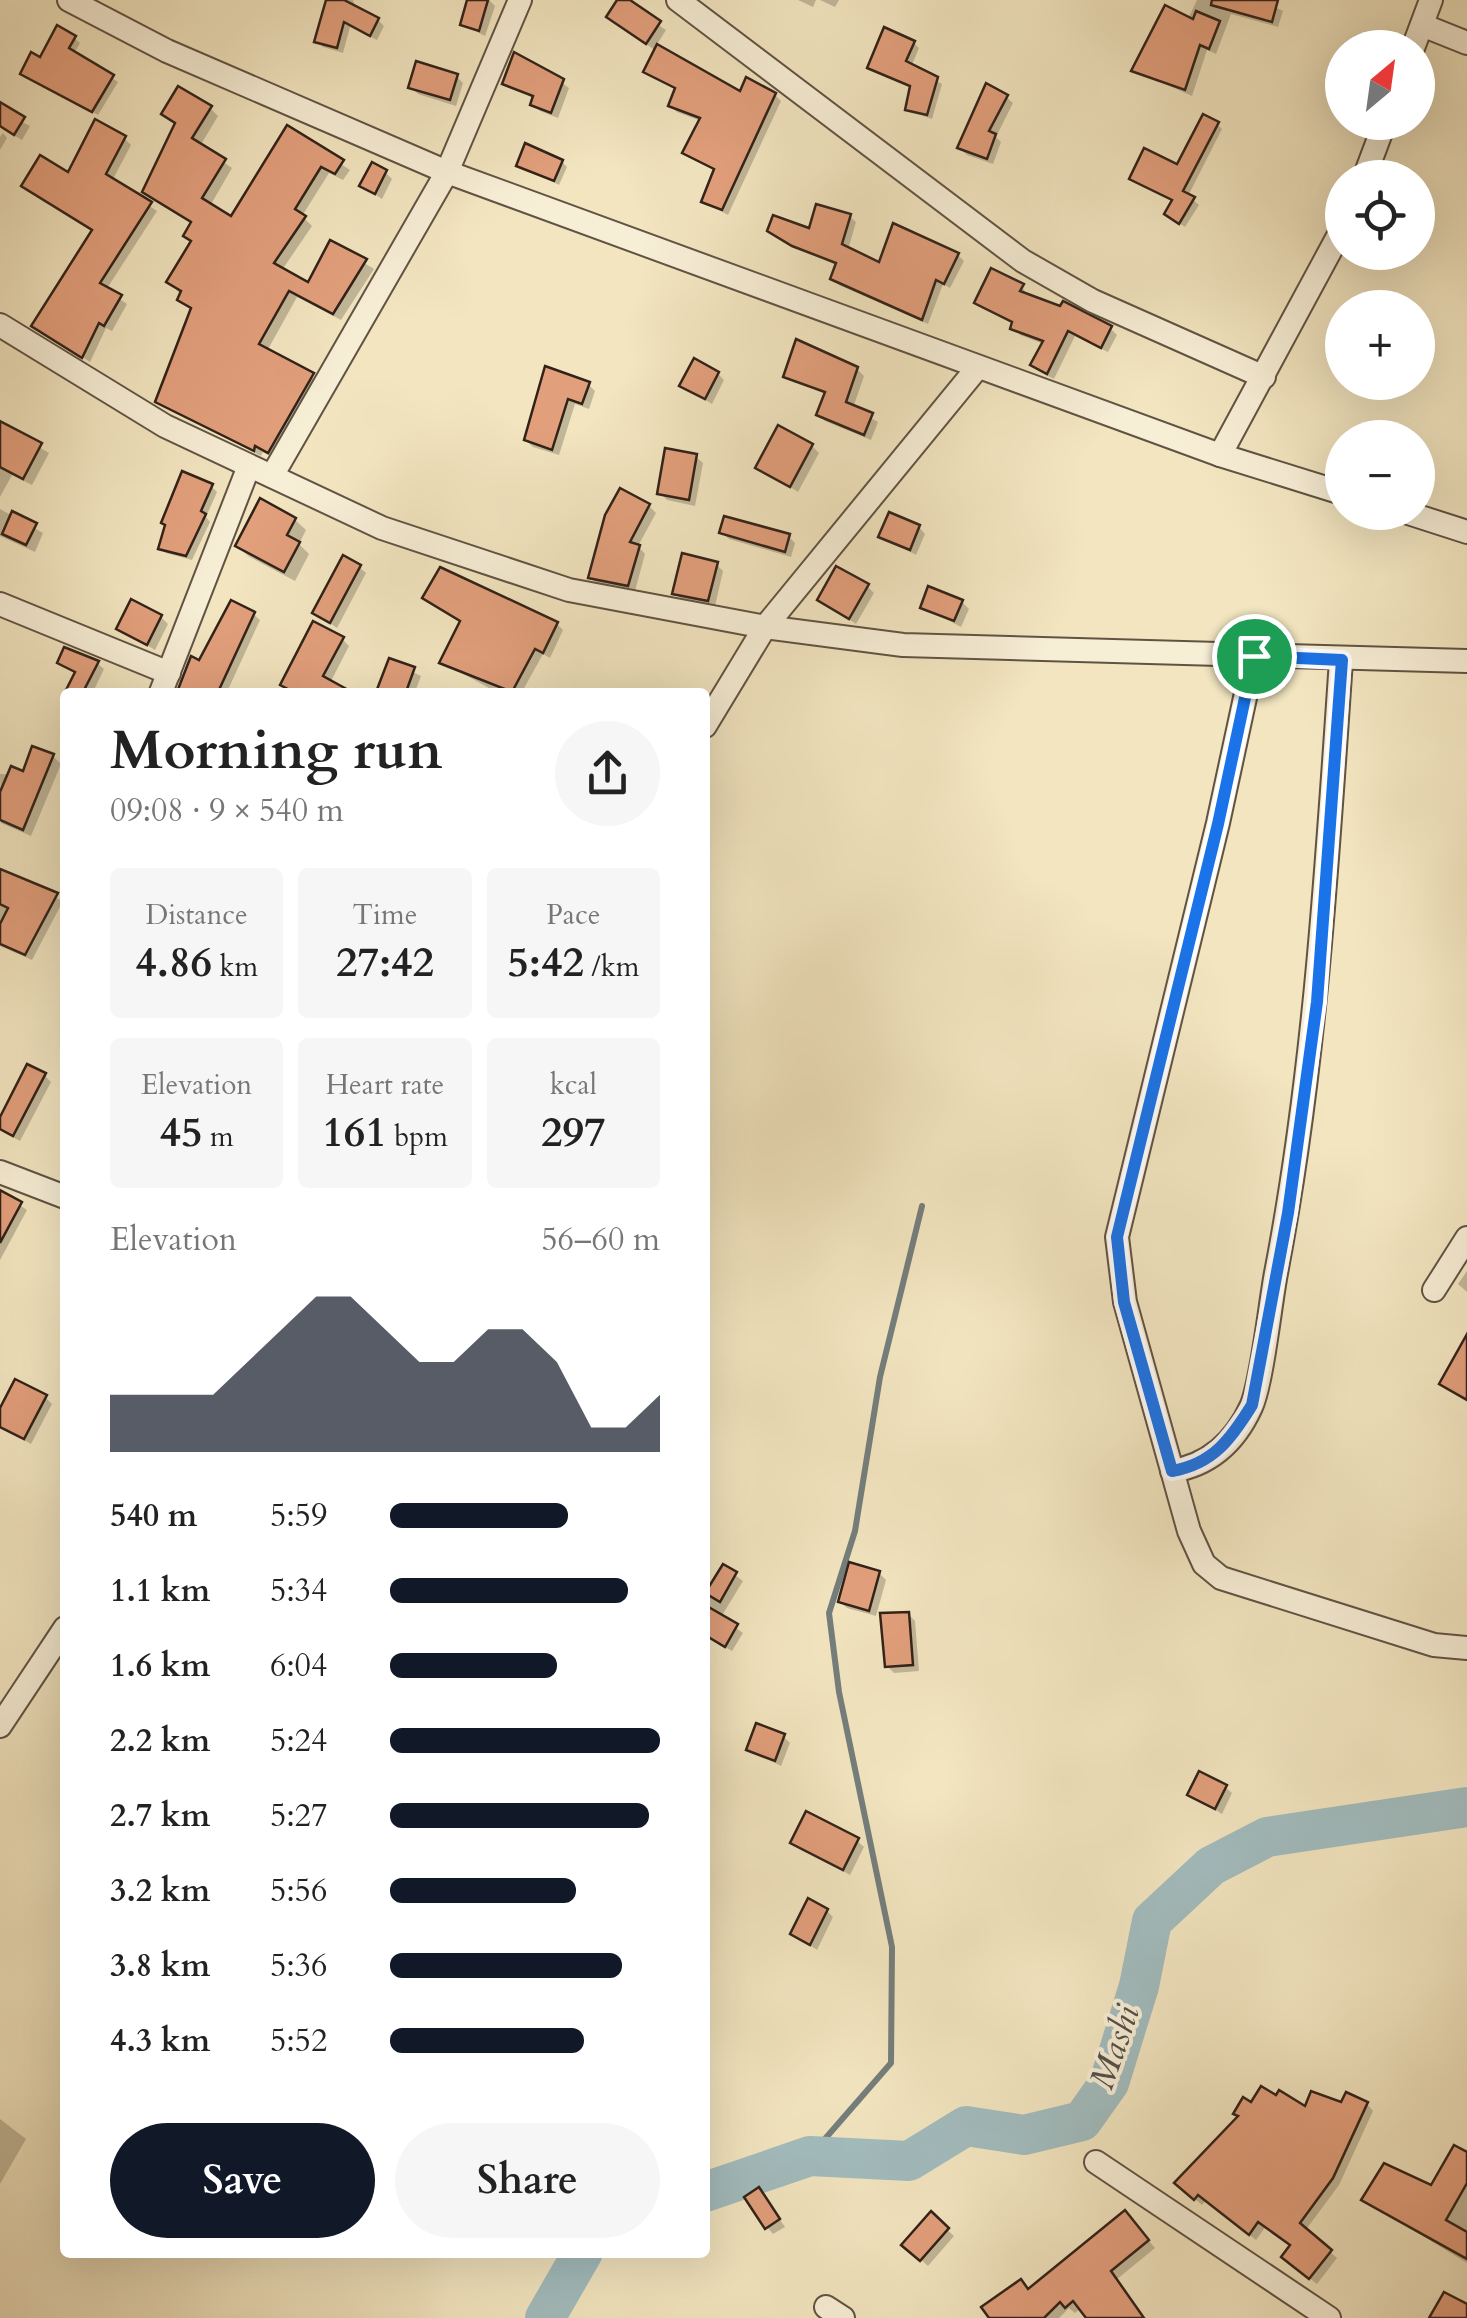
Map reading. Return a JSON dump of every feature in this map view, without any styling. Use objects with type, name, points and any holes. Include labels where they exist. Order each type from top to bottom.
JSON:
[{"type":"street","points":[[69,0],[167,51],[447,172],[1220,455],[1325,488]]},
{"type":"street","points":[[272,476],[447,172],[520,0]]},
{"type":"street","points":[[678,0],[1022,261],[1093,302],[1264,377]]},
{"type":"street","points":[[1420,30],[1431,0]]},
{"type":"street","points":[[1422,24],[1467,43]]},
{"type":"street","points":[[1220,455],[1325,261]]},
{"type":"street","points":[[0,325],[165,426],[248,466],[382,528],[569,590],[765,627],[903,645],[1467,661]]},
{"type":"street","points":[[710,718],[765,627],[978,367]]},
{"type":"street","points":[[0,604],[165,683],[248,466]]},
{"type":"street","points":[[1435,522],[1467,532]]},
{"type":"street","points":[[1254,656],[1218,824],[1117,1237],[1124,1302],[1172,1471],[1204,1564],[1221,1578],[1434,1646],[1467,1648]]},
{"type":"street","points":[[1172,1471],[1201,1466],[1229,1439],[1252,1405],[1288,1213],[1317,1002],[1342,660]]},
{"type":"street","points":[[0,1172],[60,1196]]},
{"type":"street","points":[[1434,1290],[1467,1238]]},
{"type":"street","points":[[0,1726],[60,1636]]},
{"type":"street","points":[[1096,2162],[1328,2318]]},
{"type":"building","points":[[326,0],[344,0],[379,18],[370,36],[344,22],[337,48],[314,42]]},
{"type":"building","points":[[467,0],[488,0],[479,31],[460,25]]},
{"type":"building","points":[[617,0],[630,0],[661,21],[646,44],[606,17]]},
{"type":"building","points":[[1212,0],[1278,0],[1272,22],[1211,5]]},
{"type":"building","points":[[1165,5],[1193,19],[1196,11],[1220,21],[1209,49],[1200,45],[1185,90],[1131,71]]},
{"type":"building","points":[[57,25],[76,36],[69,48],[114,75],[92,112],[20,74],[31,52],[40,57]]},
{"type":"building","points":[[884,27],[915,41],[906,61],[938,77],[927,115],[905,110],[910,86],[867,68]]},
{"type":"building","points":[[657,44],[740,91],[746,77],[776,93],[722,210],[701,202],[714,169],[682,153],[700,118],[668,106],[675,88],[643,72]]},
{"type":"building","points":[[514,52],[564,79],[551,113],[530,105],[533,96],[502,84]]},
{"type":"building","points":[[416,61],[458,74],[450,100],[408,88]]},
{"type":"building","points":[[986,83],[1008,95],[989,131],[996,134],[987,159],[957,148]]},
{"type":"building","points":[[178,86],[212,106],[192,138],[226,159],[202,198],[231,216],[287,125],[344,160],[335,174],[321,167],[295,209],[306,216],[274,263],[308,282],[330,240],[367,259],[333,314],[289,291],[259,344],[314,373],[268,453],[255,446],[254,451],[155,402],[191,308],[177,300],[181,291],[166,282],[191,241],[183,236],[191,222],[142,192],[175,123],[161,114]]},
{"type":"building","points":[[0,102],[25,117],[14,135],[0,126]]},
{"type":"building","points":[[1203,114],[1219,122],[1183,191],[1195,197],[1179,224],[1164,214],[1172,200],[1129,179],[1144,148],[1177,164]]},
{"type":"building","points":[[95,119],[126,136],[106,174],[152,202],[100,283],[122,295],[104,326],[99,323],[82,358],[31,326],[92,230],[21,186],[40,155],[68,172]]},
{"type":"building","points":[[525,143],[563,160],[554,181],[516,166]]},
{"type":"building","points":[[372,162],[387,170],[375,194],[359,186]]},
{"type":"building","points":[[816,204],[851,214],[842,244],[879,262],[893,223],[959,253],[944,284],[936,280],[922,320],[830,279],[836,263],[792,246],[767,231],[773,215],[809,228]]},
{"type":"building","points":[[991,268],[1024,284],[1020,291],[1060,306],[1063,301],[1112,326],[1101,348],[1068,331],[1047,374],[1030,365],[1043,341],[1010,329],[1012,322],[974,303]]},
{"type":"building","points":[[796,339],[858,367],[846,402],[873,413],[864,435],[816,415],[825,392],[783,377]]},
{"type":"building","points":[[694,358],[719,372],[705,399],[679,386]]},
{"type":"building","points":[[545,366],[590,382],[582,404],[568,399],[552,450],[524,440]]},
{"type":"building","points":[[0,421],[42,443],[23,479],[0,467]]},
{"type":"building","points":[[778,425],[813,444],[790,487],[755,468]]},
{"type":"building","points":[[665,448],[697,454],[689,500],[657,494]]},
{"type":"building","points":[[182,471],[213,484],[201,511],[206,514],[186,556],[158,549],[165,525],[161,523]]},
{"type":"building","points":[[620,488],[650,504],[630,542],[640,545],[628,586],[588,578],[605,515]]},
{"type":"building","points":[[260,498],[296,518],[287,535],[300,542],[284,572],[235,546]]},
{"type":"building","points":[[12,511],[37,523],[26,545],[2,534]]},
{"type":"building","points":[[889,512],[920,525],[910,550],[878,537]]},
{"type":"building","points":[[724,516],[790,534],[785,552],[719,533]]},
{"type":"building","points":[[682,553],[718,562],[708,601],[672,594]]},
{"type":"building","points":[[343,555],[361,565],[330,623],[312,613]]},
{"type":"building","points":[[836,566],[869,584],[849,619],[817,600]]},
{"type":"building","points":[[440,567],[558,622],[543,653],[535,649],[514,688],[502,688],[439,663],[460,621],[422,598]]},
{"type":"building","points":[[928,586],[963,600],[954,621],[920,608]]},
{"type":"building","points":[[131,599],[162,615],[147,645],[116,629]]},
{"type":"building","points":[[231,600],[255,612],[220,688],[179,688],[191,656],[199,660]]},
{"type":"building","points":[[313,621],[344,637],[323,676],[345,688],[280,685]]},
{"type":"building","points":[[64,647],[99,661],[85,688],[67,688],[75,672],[57,663]]},
{"type":"building","points":[[389,658],[415,667],[407,688],[378,688]]},
{"type":"building","points":[[32,746],[54,754],[23,830],[0,820],[0,792],[11,766],[23,771]]},
{"type":"building","points":[[0,869],[58,893],[25,955],[0,944],[0,924],[8,908],[0,904]]},
{"type":"building","points":[[27,1064],[46,1073],[13,1136],[0,1129],[0,1117]]},
{"type":"building","points":[[0,1190],[22,1202],[0,1243]]},
{"type":"building","points":[[1467,1334],[1467,1400],[1439,1384]]},
{"type":"building","points":[[15,1379],[47,1395],[24,1439],[0,1427],[0,1408]]},
{"type":"building","points":[[849,1562],[880,1571],[869,1611],[838,1602]]},
{"type":"building","points":[[723,1564],[737,1572],[720,1602],[710,1596],[710,1585]]},
{"type":"building","points":[[710,1608],[738,1624],[725,1647],[710,1638]]},
{"type":"building","points":[[909,1612],[913,1665],[885,1667],[880,1613]]},
{"type":"building","points":[[756,1723],[785,1734],[775,1761],[746,1750]]},
{"type":"building","points":[[1199,1771],[1227,1785],[1215,1809],[1187,1795]]},
{"type":"building","points":[[806,1811],[859,1838],[843,1870],[790,1843]]},
{"type":"building","points":[[808,1898],[828,1909],[810,1945],[790,1934]]},
{"type":"building","points":[[1261,2086],[1276,2095],[1279,2090],[1305,2106],[1311,2091],[1341,2102],[1346,2092],[1368,2102],[1333,2178],[1300,2223],[1332,2250],[1309,2279],[1281,2257],[1290,2245],[1258,2222],[1249,2235],[1198,2195],[1194,2200],[1174,2183],[1238,2116],[1233,2114],[1243,2097],[1251,2102]]},
{"type":"building","points":[[1454,2145],[1467,2152],[1467,2183],[1446,2220],[1467,2232],[1467,2259],[1361,2200],[1384,2163],[1431,2185]]},
{"type":"building","points":[[759,2187],[780,2219],[765,2229],[744,2197]]},
{"type":"building","points":[[1125,2210],[1149,2240],[1111,2271],[1144,2318],[1086,2318],[1073,2301],[1065,2308],[1060,2302],[1044,2318],[989,2318],[981,2307],[1021,2279],[1028,2289]]},
{"type":"building","points":[[931,2211],[949,2228],[920,2261],[901,2245]]},
{"type":"building","points":[[1444,2292],[1467,2304],[1467,2318],[1429,2318]]},
{"type":"waterway","points":[[810,2156],[891,2063],[892,1947],[839,1692],[829,1613],[855,1531],[880,1377],[922,1206]]},
{"type":"waterway","name":"Mashi","points":[[710,2190],[810,2156],[909,2161],[966,2126],[1024,2135],[1082,2121],[1109,2083],[1139,1986],[1152,1921],[1211,1866],[1267,1837],[1467,1807]]},
{"type":"waterway","name":"Mashi","points":[[545,2318],[580,2258]]},
{"type":"route","points":[[1254,656],[1342,660],[1317,1002],[1288,1213],[1252,1405],[1237,1430],[1201,1466],[1172,1471],[1124,1302],[1117,1237],[1218,824],[1254,656]]}]
